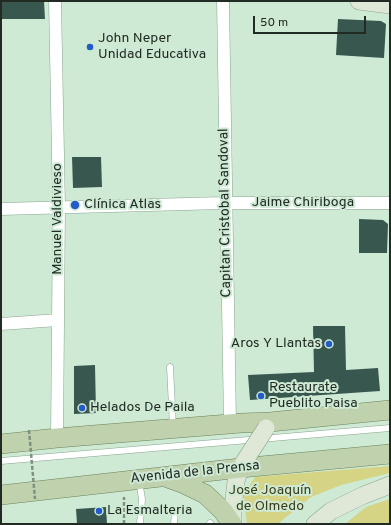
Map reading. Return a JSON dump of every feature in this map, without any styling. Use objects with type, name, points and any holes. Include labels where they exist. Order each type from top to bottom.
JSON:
[{"type":"main road","points":[[359,1],[390,5]]},
{"type":"main road","points":[[1,444],[173,428],[230,424],[268,425],[390,410]]},
{"type":"main road","points":[[232,524],[234,497],[242,465],[268,425]]},
{"type":"main road","name":"Avenida de la Prensa","points":[[1,495],[163,477],[242,465],[390,454]]},
{"type":"main road","points":[[163,477],[182,483],[205,494],[223,511],[232,524]]},
{"type":"main road","points":[[315,524],[331,510],[390,485]]},
{"type":"street","name":"Manuel Valdivieso","points":[[55,1],[59,207],[57,438]]},
{"type":"street","name":"Capitan Cristobal Sandoval","points":[[223,1],[230,424]]},
{"type":"street","name":"Jaime Chiriboga","points":[[1,209],[227,203],[390,203]]},
{"type":"street","points":[[1,324],[58,320]]},
{"type":"lane","points":[[170,367],[173,428]]},
{"type":"lane","points":[[1,461],[390,428]]},
{"type":"lane","points":[[131,480],[142,499],[140,524]]},
{"type":"lane","points":[[174,524],[175,511]]},
{"type":"path","points":[[29,430],[35,499]]},
{"type":"path","points":[[124,524],[124,491],[131,480]]},
{"type":"green space","name":"José Joaquín de Olmedo","points":[[390,466],[390,473],[341,485],[311,497],[280,522],[280,524],[247,524],[243,495],[255,477]]},
{"type":"green space","points":[[390,499],[390,524],[345,524],[366,507]]},
{"type":"building","points":[[1,1],[44,1],[45,19],[1,19]]},
{"type":"building","points":[[338,19],[381,21],[386,24],[384,58],[336,55]]},
{"type":"building","points":[[72,157],[101,157],[102,187],[73,188]]},
{"type":"building","points":[[359,219],[383,220],[388,224],[387,253],[359,253]]},
{"type":"building","points":[[313,326],[345,326],[346,370],[378,368],[380,391],[250,400],[248,375],[314,372]]},
{"type":"building","points":[[95,365],[96,413],[74,414],[74,366]]},
{"type":"building","points":[[106,507],[107,524],[77,524],[76,509]]},
{"type":"place","name":"John Neper Unidad Educativa","points":[[90,47]]},
{"type":"place","name":"Clínica Atlas","points":[[75,205]]},
{"type":"place","name":"Aros Y Llantas","points":[[329,344]]},
{"type":"place","name":"Restaurate Pueblito Paisa","points":[[261,396]]},
{"type":"place","name":"Helados De Paila","points":[[82,408]]},
{"type":"place","name":"La Esmalteria","points":[[99,511]]}]
